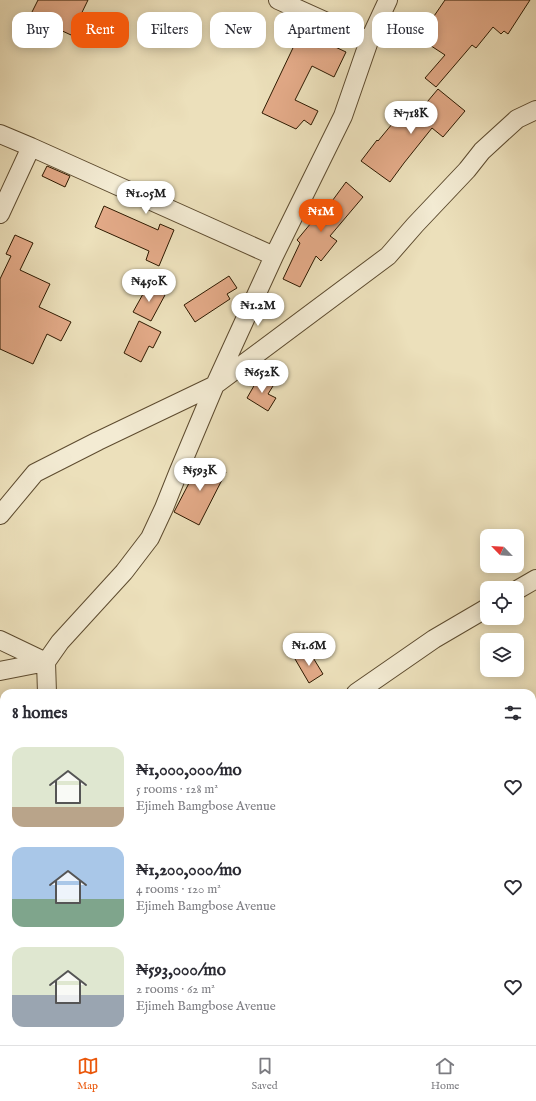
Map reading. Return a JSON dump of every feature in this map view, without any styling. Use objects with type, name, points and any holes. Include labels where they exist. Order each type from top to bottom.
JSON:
[{"type":"street","points":[[278,0],[369,41]]},
{"type":"street","points":[[47,689],[46,662],[60,642],[124,572],[150,538],[215,385],[274,256],[302,203],[343,116],[369,41],[388,0]]},
{"type":"street","points":[[0,515],[35,473],[215,385],[388,256],[430,208],[467,170],[482,151],[517,119],[536,110]]},
{"type":"street","points":[[0,134],[274,256]]},
{"type":"street","points":[[0,214],[31,147]]},
{"type":"street","points":[[524,586],[536,579]]},
{"type":"street","points":[[362,689],[434,639],[480,612]]},
{"type":"street","points":[[0,640],[46,662]]},
{"type":"street","points":[[0,671],[46,662]]},
{"type":"building","points":[[38,0],[88,0],[82,12],[71,12],[71,35],[63,31],[63,12],[32,12]]},
{"type":"building","points":[[445,0],[530,0],[508,34],[504,31],[501,34],[493,27],[476,48],[472,45],[436,87],[425,78],[445,55],[434,48],[438,48],[438,12],[437,12]]},
{"type":"building","points":[[293,48],[337,48],[346,52],[334,77],[312,66],[295,100],[318,111],[311,125],[304,120],[296,129],[262,113]]},
{"type":"building","points":[[438,89],[465,111],[443,137],[432,128],[390,182],[361,161],[377,140],[378,141],[402,112],[412,120]]},
{"type":"building","points":[[47,166],[70,176],[65,187],[42,176]]},
{"type":"building","points":[[346,182],[363,197],[330,236],[337,241],[321,261],[316,256],[300,287],[283,279],[300,243],[297,240],[316,217],[308,211],[313,200],[327,208]]},
{"type":"building","points":[[104,206],[158,230],[160,224],[174,230],[159,266],[146,260],[149,251],[95,227]]},
{"type":"building","points":[[15,235],[33,243],[20,270],[50,284],[39,307],[71,322],[61,341],[47,334],[33,364],[0,349],[0,279],[11,256],[6,254]]},
{"type":"building","points":[[229,276],[237,288],[227,294],[230,299],[195,322],[184,305]]},
{"type":"building","points":[[148,285],[165,295],[151,321],[133,312]]},
{"type":"building","points":[[139,321],[161,332],[153,348],[149,346],[141,362],[124,353]]},
{"type":"building","points":[[259,377],[273,386],[268,394],[276,398],[268,411],[247,398]]},
{"type":"building","points":[[201,460],[226,472],[199,525],[174,512]]},
{"type":"building","points":[[309,651],[323,674],[309,683],[295,659]]}]
